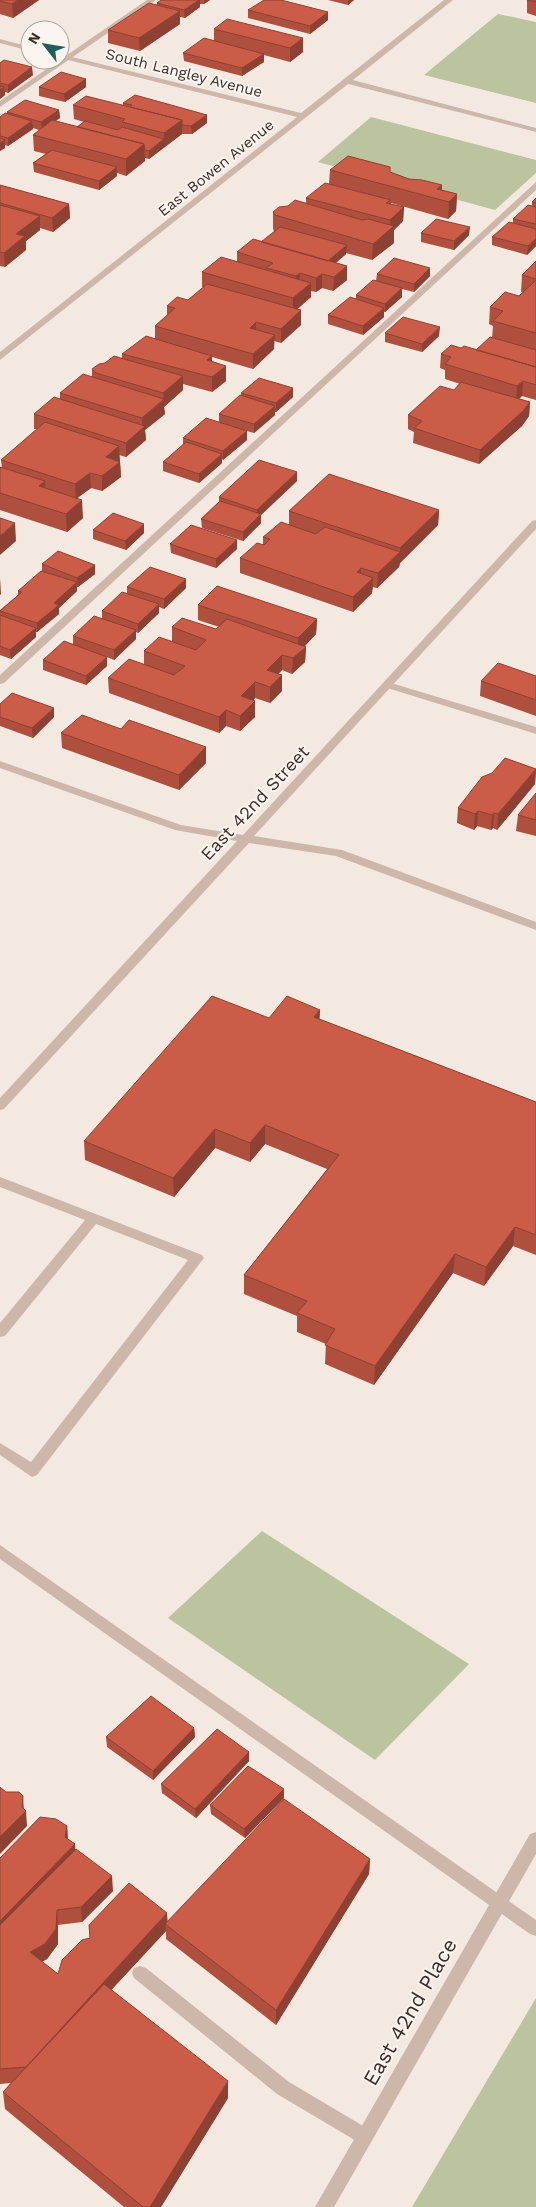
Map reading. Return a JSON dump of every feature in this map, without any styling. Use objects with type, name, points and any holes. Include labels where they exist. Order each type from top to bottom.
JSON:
[{"type":"street","points":[[70,53],[152,0]]},
{"type":"street","name":"East Bowen Avenue","points":[[0,357],[448,0]]},
{"type":"street","points":[[0,41],[20,46]]},
{"type":"street","name":"South Langley Avenue","points":[[70,58],[302,116]]},
{"type":"street","points":[[0,105],[47,70]]},
{"type":"street","points":[[346,82],[536,130]]},
{"type":"street","points":[[0,681],[536,185]]},
{"type":"street","name":"East 42nd Street","points":[[0,1106],[536,523]]},
{"type":"street","points":[[388,685],[536,731]]},
{"type":"street","points":[[0,764],[178,828],[338,853],[536,926]]},
{"type":"street","points":[[0,1182],[197,1258],[32,1471],[0,1448]]},
{"type":"street","points":[[0,1332],[94,1218]]},
{"type":"street","points":[[0,1551],[536,1929]]},
{"type":"street","name":"East 42nd Place","points":[[324,2207],[536,1839]]},
{"type":"street","points":[[140,1973],[283,2088],[364,2136]]},
{"type":"green space","points":[[498,14],[536,22],[536,103],[424,75]]},
{"type":"green space","points":[[371,117],[536,160],[536,173],[495,210],[318,162]]},
{"type":"green space","points":[[262,1531],[469,1664],[375,1760],[168,1618]]},
{"type":"green space","points":[[536,1998],[536,2207],[412,2207]]},
{"type":"building","points":[[0,0],[18,0],[12,4]]},
{"type":"building","points":[[161,0],[199,0],[184,10],[157,3]]},
{"type":"building","points":[[264,0],[281,0],[328,12],[310,26],[248,10]]},
{"type":"building","points":[[149,3],[180,11],[139,38],[108,30]]},
{"type":"building","points":[[227,19],[303,38],[290,48],[214,29]]},
{"type":"building","points":[[204,38],[264,54],[242,68],[183,53]]},
{"type":"building","points":[[4,60],[20,64],[20,70],[28,70],[8,85],[0,83],[0,63]]},
{"type":"building","points":[[61,72],[86,79],[64,94],[39,87]]},
{"type":"building","points":[[135,95],[207,115],[191,126],[182,125],[182,120],[130,107],[132,105],[123,103]]},
{"type":"building","points":[[86,96],[182,120],[164,133],[122,122],[125,119],[73,105]]},
{"type":"building","points":[[25,100],[59,110],[41,122],[7,112]]},
{"type":"building","points":[[5,113],[32,121],[8,138],[0,136],[0,117]]},
{"type":"building","points":[[52,120],[144,144],[126,159],[33,135]]},
{"type":"building","points":[[85,121],[118,130],[122,127],[164,139],[149,151],[145,150],[144,144],[77,127]]},
{"type":"building","points":[[52,150],[117,167],[99,181],[33,163]]},
{"type":"building","points":[[348,156],[390,167],[390,172],[409,179],[442,185],[437,189],[457,194],[449,202],[330,170]]},
{"type":"building","points":[[325,183],[391,200],[386,203],[404,207],[390,220],[306,198]]},
{"type":"building","points":[[0,185],[69,204],[52,218],[0,203]]},
{"type":"building","points":[[295,200],[362,220],[368,219],[394,226],[373,244],[275,215],[273,212],[279,207],[288,206]]},
{"type":"building","points":[[0,205],[40,216],[16,234],[25,236],[4,253],[0,252]]},
{"type":"building","points":[[528,205],[536,207],[536,224],[513,219]]},
{"type":"building","points":[[436,219],[470,227],[454,241],[421,233]]},
{"type":"building","points":[[509,222],[536,229],[536,239],[528,246],[492,237]]},
{"type":"building","points":[[280,227],[347,245],[328,261],[261,242]]},
{"type":"building","points":[[253,239],[347,266],[334,277],[322,274],[316,278],[300,273],[296,276],[266,268],[273,263],[237,252]]},
{"type":"building","points":[[221,257],[311,283],[293,298],[202,272]]},
{"type":"building","points":[[394,258],[430,268],[414,284],[377,274]]},
{"type":"building","points":[[536,261],[536,279],[522,275]]},
{"type":"building","points":[[373,280],[402,288],[385,304],[356,295]]},
{"type":"building","points":[[536,280],[536,333],[493,321],[503,311],[490,307],[505,292],[519,296]]},
{"type":"building","points":[[207,284],[301,310],[281,329],[256,322],[250,328],[275,335],[253,354],[155,326],[175,308],[167,306],[177,297],[188,300]]},
{"type":"building","points":[[350,297],[384,308],[363,326],[328,315]]},
{"type":"building","points":[[403,317],[440,327],[422,344],[385,333]]},
{"type":"building","points":[[146,336],[212,356],[207,360],[226,366],[212,377],[122,354]]},
{"type":"building","points":[[490,337],[536,350],[536,367],[476,350]]},
{"type":"building","points":[[451,345],[461,348],[464,346],[536,367],[536,385],[523,381],[517,386],[445,364],[451,357],[441,354]]},
{"type":"building","points":[[114,356],[183,376],[163,393],[96,373],[92,369]]},
{"type":"building","points":[[83,374],[164,399],[142,418],[60,393]]},
{"type":"building","points":[[259,378],[293,388],[276,403],[241,393]]},
{"type":"building","points":[[461,382],[530,402],[523,411],[480,450],[414,428],[422,421],[408,415],[440,386],[454,390]]},
{"type":"building","points":[[240,395],[275,406],[254,424],[219,414]]},
{"type":"building","points":[[54,397],[145,426],[126,443],[34,414]]},
{"type":"building","points":[[206,418],[247,431],[223,451],[183,438]]},
{"type":"building","points":[[45,422],[119,446],[106,457],[120,462],[102,476],[90,473],[75,484],[1,460]]},
{"type":"building","points":[[186,442],[222,454],[199,474],[163,462]]},
{"type":"building","points":[[259,460],[297,472],[257,510],[219,497]]},
{"type":"building","points":[[0,467],[45,481],[39,486],[82,500],[66,514],[0,493]]},
{"type":"building","points":[[329,474],[439,510],[400,548],[289,511]]},
{"type":"building","points":[[220,501],[261,514],[243,532],[201,519]]},
{"type":"building","points":[[113,513],[144,524],[125,541],[93,530]]},
{"type":"building","points":[[0,518],[15,523],[0,536]]},
{"type":"building","points":[[281,522],[316,534],[325,527],[400,552],[378,573],[361,568],[357,572],[373,578],[353,597],[240,558],[257,543],[264,545],[270,539],[263,537]]},
{"type":"building","points":[[191,525],[237,540],[216,559],[170,544]]},
{"type":"building","points":[[58,551],[95,565],[77,578],[42,564]]},
{"type":"building","points":[[150,567],[186,579],[164,599],[127,587]]},
{"type":"building","points":[[41,571],[77,582],[54,603],[59,605],[37,623],[0,611],[22,592],[18,591]]},
{"type":"building","points":[[217,586],[317,619],[298,638],[198,605]]},
{"type":"building","points":[[122,592],[159,604],[138,624],[102,611]]},
{"type":"building","points":[[0,615],[36,628],[10,650],[0,646]]},
{"type":"building","points":[[94,616],[136,630],[114,650],[73,636]]},
{"type":"building","points":[[182,618],[216,629],[227,619],[306,647],[293,658],[282,655],[267,670],[282,675],[270,687],[255,682],[241,696],[255,701],[240,716],[226,710],[219,717],[108,678],[129,659],[174,675],[185,666],[144,651],[159,637],[196,650],[206,640],[172,627]]},
{"type":"building","points":[[64,641],[107,657],[86,676],[43,660]]},
{"type":"building","points":[[498,663],[536,676],[536,700],[481,681]]},
{"type":"building","points":[[12,693],[54,708],[32,728],[0,717],[0,704]]},
{"type":"building","points":[[82,715],[121,729],[129,720],[206,747],[179,775],[61,733]]},
{"type":"building","points":[[505,758],[536,769],[498,814],[494,813],[492,815],[478,811],[475,814],[458,808],[482,777],[492,773]]},
{"type":"building","points":[[536,793],[536,820],[518,815]]},
{"type":"building","points":[[212,996],[269,1018],[287,996],[320,1010],[314,1017],[536,1102],[536,1235],[515,1227],[486,1267],[455,1254],[375,1366],[325,1345],[335,1329],[297,1313],[307,1301],[244,1275],[339,1155],[265,1125],[250,1143],[215,1129],[173,1178],[84,1141]]},
{"type":"building","points":[[151,1696],[194,1728],[153,1771],[106,1737]]},
{"type":"building","points":[[217,1729],[249,1752],[195,1809],[161,1784]]},
{"type":"building","points":[[248,1766],[284,1789],[244,1829],[210,1805]]},
{"type":"building","points":[[0,1787],[6,1792],[19,1792],[23,1796],[22,1807],[26,1811],[0,1837]]},
{"type":"building","points":[[284,1799],[370,1859],[276,2010],[165,1924]]},
{"type":"building","points":[[40,1817],[56,1819],[67,1826],[65,1837],[75,1844],[0,1921],[0,1858]]},
{"type":"building","points":[[76,1849],[112,1876],[81,1907],[57,1910],[56,1929],[45,1944],[30,1952],[58,1974],[62,1960],[82,1940],[90,1938],[89,1925],[129,1883],[167,1913],[26,2067],[0,2069],[0,1925]]},
{"type":"building","points":[[104,1984],[228,2081],[150,2207],[143,2207],[3,2092]]}]
